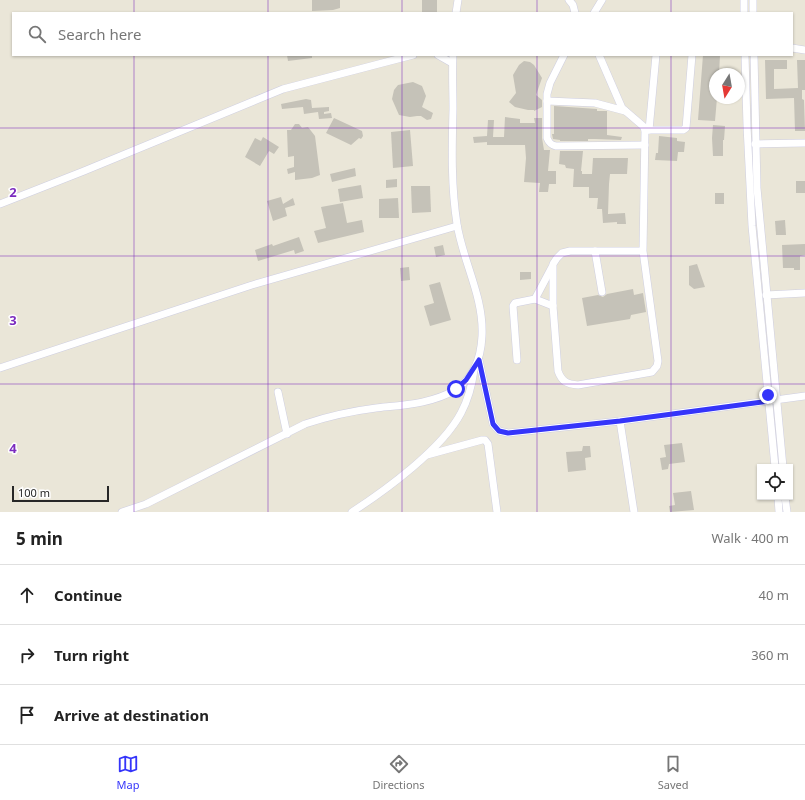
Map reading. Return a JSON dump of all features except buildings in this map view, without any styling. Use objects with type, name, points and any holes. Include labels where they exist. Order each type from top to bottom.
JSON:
[{"type":"street","points":[[456,12],[458,0]]},
{"type":"street","points":[[569,0],[573,5],[574,12]]},
{"type":"street","points":[[595,12],[602,0]]},
{"type":"street","points":[[744,0],[744,12]]},
{"type":"street","points":[[753,0],[753,12]]},
{"type":"street","points":[[793,48],[805,50]]},
{"type":"street","points":[[0,204],[283,89],[410,56]]},
{"type":"street","points":[[440,56],[452,63]]},
{"type":"street","points":[[453,56],[451,164],[453,194],[457,226],[479,305],[482,335],[479,360],[495,428],[503,433],[508,433],[620,421],[805,396]]},
{"type":"street","points":[[564,56],[550,83],[547,94],[547,138],[552,145],[645,145]]},
{"type":"street","points":[[599,56],[622,108],[647,130],[683,130],[686,128],[692,56]]},
{"type":"street","points":[[553,264],[553,306],[558,371],[560,378],[570,384],[578,385],[652,372],[657,366],[658,361],[643,251],[645,145],[656,56]]},
{"type":"street","points":[[745,56],[749,190],[775,464]]},
{"type":"street","points":[[754,56],[757,188],[783,464]]},
{"type":"street","points":[[547,101],[595,104],[625,111]]},
{"type":"street","points":[[755,144],[805,143]]},
{"type":"street","points":[[0,368],[252,285],[457,226]]},
{"type":"street","points":[[535,298],[553,264],[562,253],[570,251],[643,251]]},
{"type":"street","points":[[595,251],[602,292]]},
{"type":"street","points":[[766,295],[805,293]]},
{"type":"street","points":[[517,360],[513,306],[516,303],[535,298],[553,306]]},
{"type":"street","points":[[122,512],[146,504],[305,424],[325,417],[425,401],[443,396],[456,389],[466,380],[479,360]]},
{"type":"street","points":[[352,512],[379,495],[444,437],[461,414],[472,382],[475,368]]},
{"type":"street","points":[[278,392],[287,434]]},
{"type":"street","points":[[620,421],[634,512]]},
{"type":"street","points":[[425,455],[485,440],[488,444],[497,512]]},
{"type":"street","points":[[778,500],[779,512]]},
{"type":"street","points":[[785,500],[787,512]]},
{"type":"route","points":[[456,389],[466,380],[479,360],[493,424],[495,428],[503,433],[620,421],[769,401],[768,395]]}]
